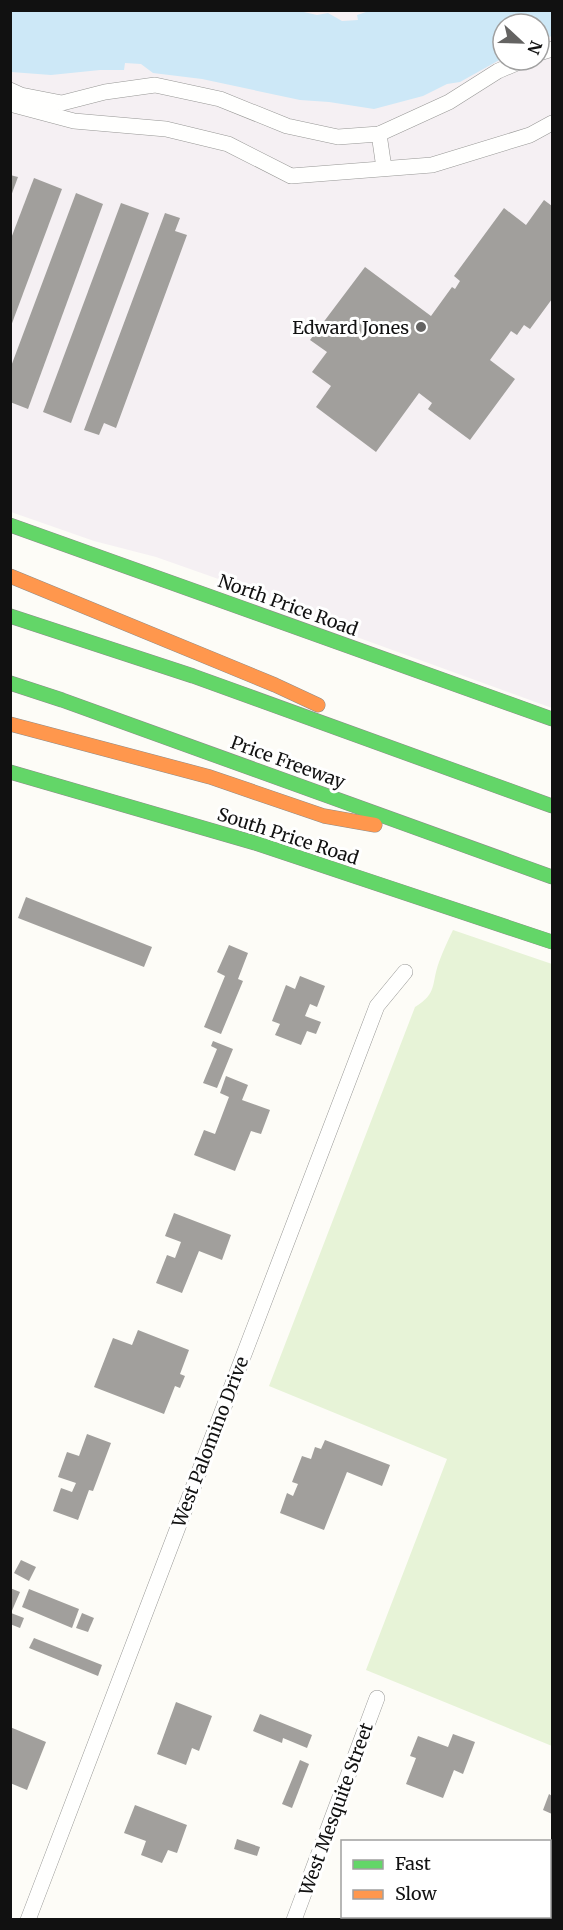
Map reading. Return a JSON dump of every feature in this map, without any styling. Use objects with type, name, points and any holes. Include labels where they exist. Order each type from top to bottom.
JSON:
[{"type":"main road","name":"North Price Road","points":[[10,525],[552,719]]},
{"type":"main road","points":[[10,576],[264,680],[485,782]]},
{"type":"main road","points":[[10,616],[193,676],[552,806]]},
{"type":"main road","name":"Price Freeway","points":[[10,683],[450,838],[552,877]]},
{"type":"main road","points":[[10,724],[210,777],[324,816],[450,838]]},
{"type":"main road","name":"South Price Road","points":[[10,772],[255,843],[552,942]]},
{"type":"street","points":[[10,90],[21,95],[62,103],[105,92],[155,86],[220,99],[287,126],[338,137],[379,134],[449,102],[496,72]]},
{"type":"street","points":[[10,104],[74,121],[166,129],[228,144],[291,176],[432,165],[530,135],[552,123]]},
{"type":"street","points":[[379,134],[384,168]]},
{"type":"street","name":"West Palomino Drive","points":[[28,1920],[377,1006],[405,972]]},
{"type":"street","name":"West Mesquite Street","points":[[294,1920],[377,1698]]},
{"type":"shaded area","points":[[11,11],[552,11],[552,708],[329,627],[258,593],[156,557],[94,541],[11,512]]},
{"type":"green space","points":[[453,930],[552,964],[552,1746],[366,1670],[447,1459],[269,1386],[415,1007],[427,997],[433,988],[439,962]]},
{"type":"water","points":[[295,10],[317,15],[328,13],[342,21],[358,20],[357,15],[369,11],[552,11],[552,36],[551,12],[491,12],[491,65],[460,82],[447,84],[423,96],[374,109],[300,100],[202,79],[153,73],[141,64],[125,63],[124,70],[51,75],[11,72],[11,11]]},
{"type":"building","points":[[10,175],[18,177],[11,196],[10,196]]},
{"type":"building","points":[[34,178],[62,189],[11,326],[10,241]]},
{"type":"building","points":[[76,193],[103,204],[28,409],[10,402],[10,369]]},
{"type":"building","name":"Edward Jones","points":[[544,200],[552,206],[552,299],[530,329],[524,325],[517,335],[511,331],[490,360],[515,379],[470,440],[428,409],[432,403],[419,393],[376,452],[316,407],[331,386],[312,372],[327,352],[310,340],[365,267],[431,316],[452,287],[455,289],[460,281],[454,276],[504,208],[526,225]]},
{"type":"building","points":[[121,203],[149,213],[71,423],[43,412]]},
{"type":"building","points":[[165,213],[180,218],[175,231],[187,235],[116,428],[104,423],[99,435],[84,430]]},
{"type":"building","points":[[26,897],[152,947],[144,967],[18,918]]},
{"type":"building","points":[[229,945],[248,953],[238,979],[243,981],[221,1034],[204,1027],[225,976],[217,972]]},
{"type":"building","points":[[300,976],[325,986],[317,1007],[310,1004],[305,1016],[321,1022],[316,1034],[307,1031],[301,1045],[275,1035],[280,1024],[272,1021],[286,985],[295,989]]},
{"type":"building","points":[[213,1041],[233,1049],[217,1088],[203,1083],[217,1049],[211,1046]]},
{"type":"building","points":[[226,1076],[248,1085],[242,1100],[270,1110],[261,1134],[251,1131],[235,1171],[194,1155],[204,1130],[215,1134],[229,1097],[220,1093]]},
{"type":"building","points":[[174,1213],[231,1235],[222,1260],[199,1251],[182,1293],[156,1283],[167,1255],[175,1258],[181,1242],[165,1236]]},
{"type":"building","points":[[138,1330],[189,1350],[180,1374],[185,1376],[180,1388],[175,1386],[164,1414],[94,1387],[113,1338],[132,1345]]},
{"type":"building","points":[[87,1434],[111,1443],[93,1491],[89,1490],[78,1520],[53,1511],[61,1488],[72,1492],[76,1483],[58,1477],[67,1452],[79,1456]]},
{"type":"building","points":[[325,1440],[390,1465],[382,1486],[347,1472],[324,1530],[280,1513],[287,1493],[293,1496],[298,1484],[292,1482],[302,1456],[311,1459],[315,1447],[321,1449]]},
{"type":"building","points":[[21,1560],[36,1567],[29,1581],[14,1573]]},
{"type":"building","points":[[10,1588],[20,1592],[11,1613],[24,1618],[20,1628],[10,1624]]},
{"type":"building","points":[[29,1589],[79,1609],[72,1628],[22,1607]]},
{"type":"building","points":[[82,1613],[94,1618],[88,1632],[76,1628]]},
{"type":"building","points":[[34,1638],[102,1665],[98,1676],[29,1648]]},
{"type":"building","points":[[176,1702],[212,1716],[199,1751],[192,1748],[186,1765],[157,1754]]},
{"type":"building","points":[[260,1714],[312,1735],[307,1748],[283,1738],[282,1743],[253,1731]]},
{"type":"building","points":[[10,1727],[46,1742],[27,1790],[10,1783]]},
{"type":"building","points":[[453,1734],[475,1742],[463,1774],[454,1770],[443,1798],[406,1784],[416,1758],[410,1756],[418,1736],[448,1747]]},
{"type":"building","points":[[300,1760],[309,1764],[292,1808],[282,1804]]},
{"type":"building","points":[[549,1794],[552,1796],[552,1814],[543,1810]]},
{"type":"building","points":[[135,1805],[187,1825],[177,1853],[168,1850],[162,1863],[141,1855],[146,1841],[124,1833]]},
{"type":"building","points":[[237,1839],[260,1847],[257,1856],[234,1849]]},
{"type":"traffic: fast","points":[[10,525],[552,719]]},
{"type":"traffic: fast","points":[[10,616],[193,676],[552,806]]},
{"type":"traffic: fast","points":[[10,683],[552,877]]},
{"type":"traffic: fast","points":[[10,772],[255,843],[552,942]]},
{"type":"traffic: slow","points":[[10,576],[275,685],[318,705]]},
{"type":"traffic: slow","points":[[10,724],[210,777],[324,816],[375,825]]},
{"type":"place","name":"Edward Jones","points":[[421,327]]}]
